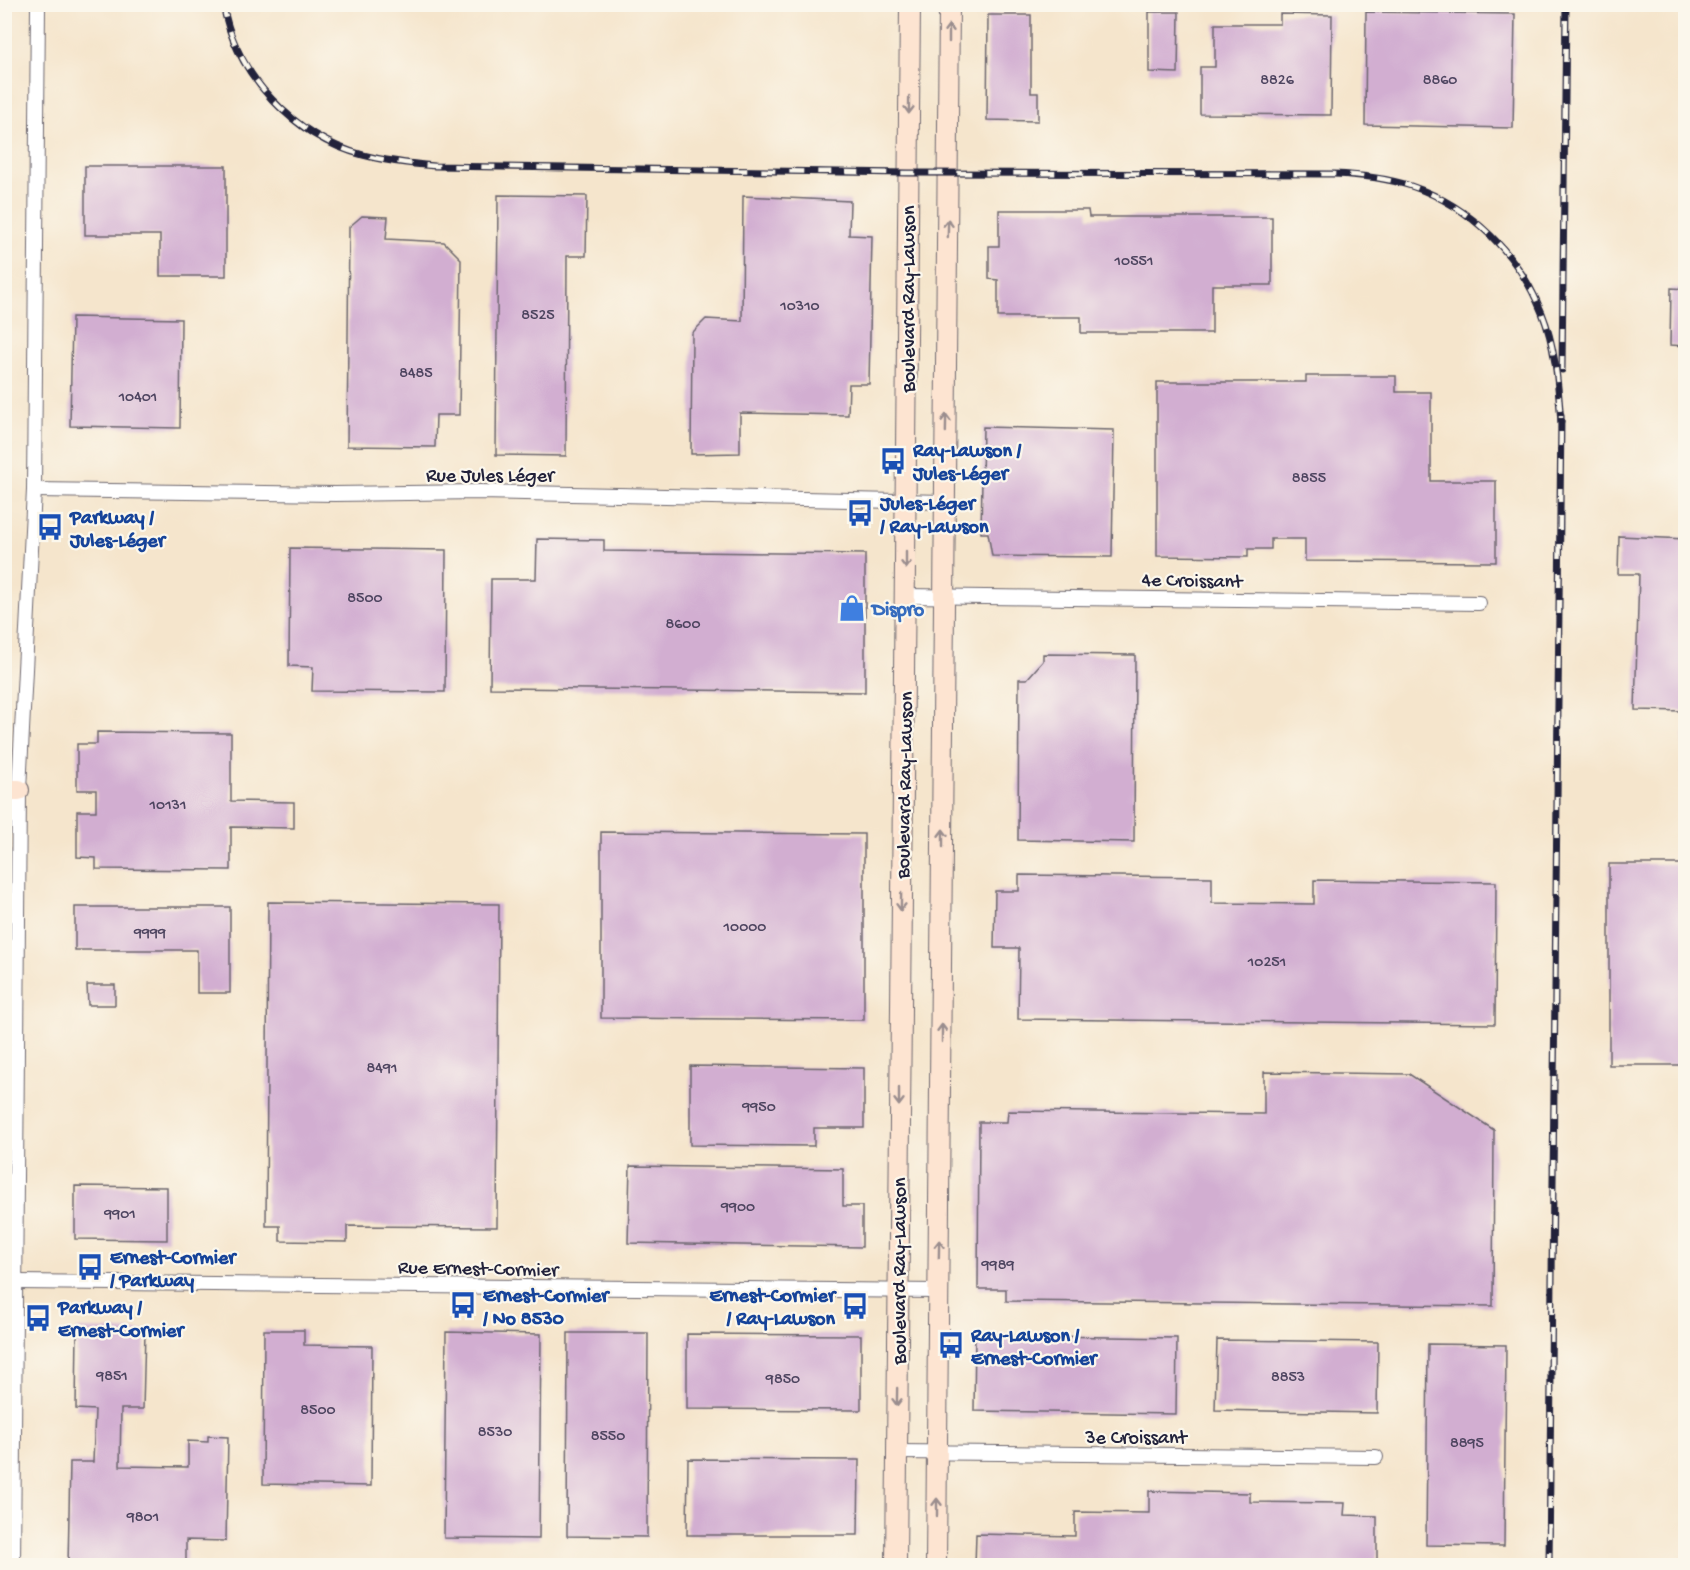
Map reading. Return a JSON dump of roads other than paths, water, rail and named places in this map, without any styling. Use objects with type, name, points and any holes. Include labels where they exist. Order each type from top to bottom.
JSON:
[{"type":"street","points":[[13,1566],[9,1484],[17,1282],[12,790],[34,490],[38,4]]},
{"type":"street","name":"Boulevard Ray-Lawson","points":[[896,1566],[910,4]]},
{"type":"street","name":"Boulevard Ray-Lawson","points":[[936,1566],[949,4]]},
{"type":"street","name":"Rue Jules Léger","points":[[34,490],[335,494],[479,492],[945,502]]},
{"type":"street","name":"4e Croissant","points":[[906,596],[1479,603]]},
{"type":"street","name":"Rue Ernest-Cormier","points":[[17,1282],[938,1291]]},
{"type":"street","name":"3e Croissant","points":[[897,1452],[1376,1457]]},
{"type":"railway","points":[[223,4],[240,55],[254,78],[292,118],[314,134],[338,146],[363,155],[399,162],[435,166],[908,173],[1334,174],[1373,177],[1411,186],[1454,206],[1473,220],[1490,235],[1520,272],[1547,326],[1556,367],[1561,422]]},
{"type":"railway","points":[[1562,370],[1566,4]]},
{"type":"railway","points":[[1549,1566],[1561,415]]},
{"type":"place","name":"Ray-Lawson / Jules-Léger","points":[[893,461]]},
{"type":"place","name":"Jules-Léger / Ray-Lawson","points":[[860,513]]},
{"type":"place","name":"Parkway / Jules-Léger","points":[[50,527]]},
{"type":"place","name":"Dispro","points":[[852,608]]},
{"type":"place","name":"Ernest-Cormier / Parkway","points":[[90,1267]]},
{"type":"place","name":"Ernest-Cormier / No 8530","points":[[463,1305]]},
{"type":"place","name":"Ernest-Cormier / Ray-Lawson","points":[[855,1306]]},
{"type":"place","name":"Parkway / Ernest-Cormier","points":[[38,1318]]},
{"type":"place","name":"Ray-Lawson / Ernest-Cormier","points":[[951,1345]]}]
